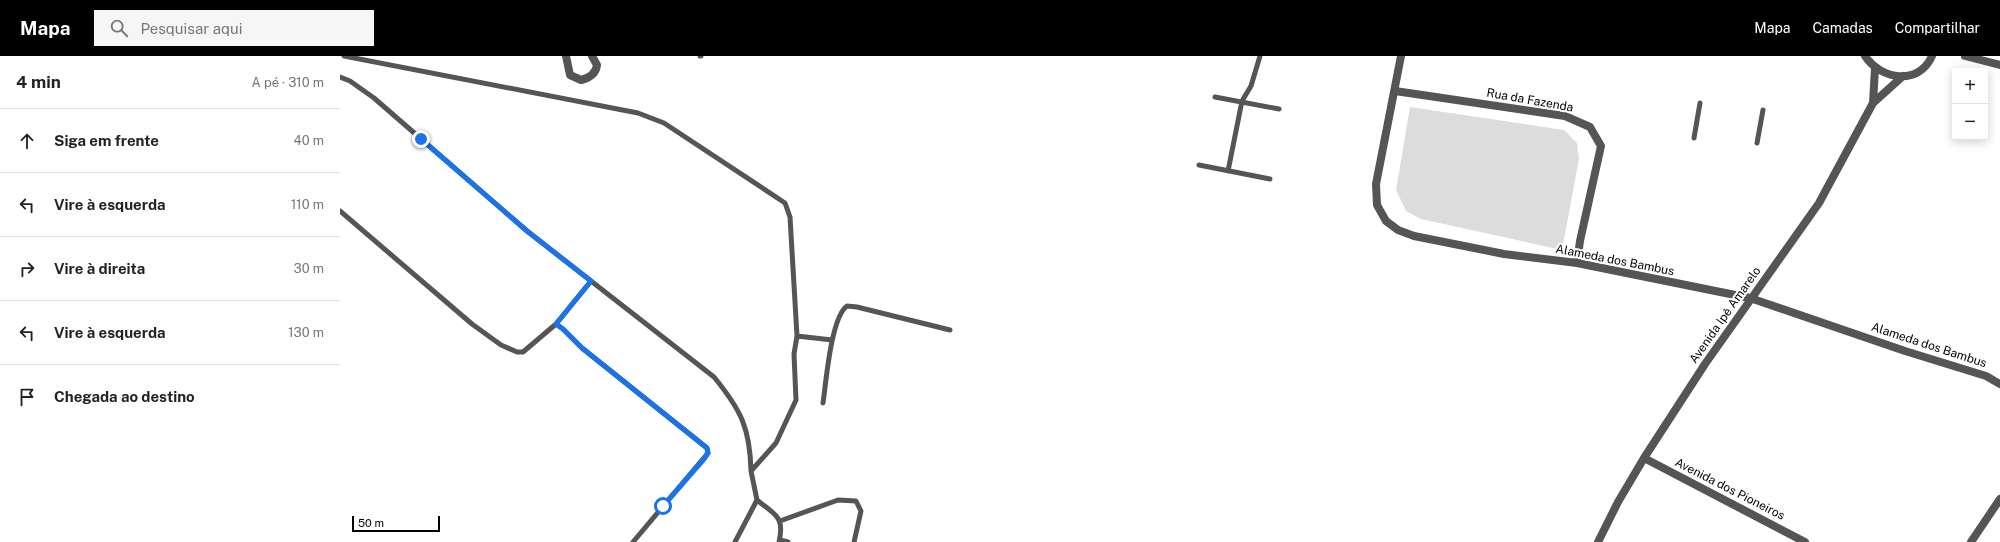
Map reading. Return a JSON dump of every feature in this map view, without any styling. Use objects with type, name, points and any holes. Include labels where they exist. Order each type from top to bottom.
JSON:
[{"type":"street","points":[[566,56],[570,75],[581,80],[592,75],[596,70],[597,65],[592,56]]},
{"type":"street","name":"Alameda dos Bambus","points":[[1401,56],[1376,184],[1377,205],[1386,221],[1398,230],[1414,236],[1504,254],[1578,263],[1750,298],[1905,351],[1986,376],[2000,384]]},
{"type":"street","points":[[1865,56],[1875,68],[1891,76],[1914,74],[1924,68],[1932,56]]},
{"type":"street","points":[[1965,56],[2000,65]]},
{"type":"street","name":"Avenida Ipê Amarelo","points":[[1873,103],[1875,68]]},
{"type":"street","name":"Avenida Ipê Amarelo","points":[[1598,542],[1618,502],[1644,458],[1704,364],[1819,203],[1873,103],[1903,76]]},
{"type":"street","name":"Rua da Fazenda","points":[[1395,91],[1564,116],[1590,126],[1601,146],[1580,242],[1578,263]]},
{"type":"street","name":"Avenida dos Pioneiros","points":[[1644,458],[1805,542]]},
{"type":"street","points":[[1971,542],[2000,499]]},
{"type":"lane","points":[[344,56],[638,113],[664,124],[785,203],[790,217],[797,336],[794,354],[796,400],[776,443],[751,471]]},
{"type":"lane","points":[[1228,171],[1242,102],[1251,86],[1260,56]]},
{"type":"lane","points":[[340,77],[350,81],[374,98],[527,231],[718,382],[737,408],[751,444],[751,471],[757,500],[780,520],[782,528],[779,541],[788,542]]},
{"type":"lane","points":[[1215,97],[1279,109]]},
{"type":"lane","points":[[1694,138],[1700,103]]},
{"type":"lane","points":[[1757,143],[1763,110]]},
{"type":"lane","points":[[1199,165],[1270,179]]},
{"type":"lane","points":[[340,211],[472,324],[501,345],[517,352],[523,352],[556,324],[591,281]]},
{"type":"lane","points":[[823,403],[832,340],[840,316],[847,306],[857,307],[950,330]]},
{"type":"lane","points":[[556,324],[582,348],[707,448],[708,453],[704,459],[633,542]]},
{"type":"lane","points":[[797,336],[832,340]]},
{"type":"lane","points":[[735,542],[757,500]]},
{"type":"lane","points":[[780,520],[838,500],[856,501],[861,512],[854,542]]},
{"type":"shaded area","points":[[1410,107],[1564,130],[1577,143],[1579,159],[1562,250],[1421,219],[1406,211],[1396,190]]},
{"type":"route","points":[[421,139],[527,231],[591,281],[556,324],[582,348],[707,448],[708,453],[704,459],[663,506]]}]
